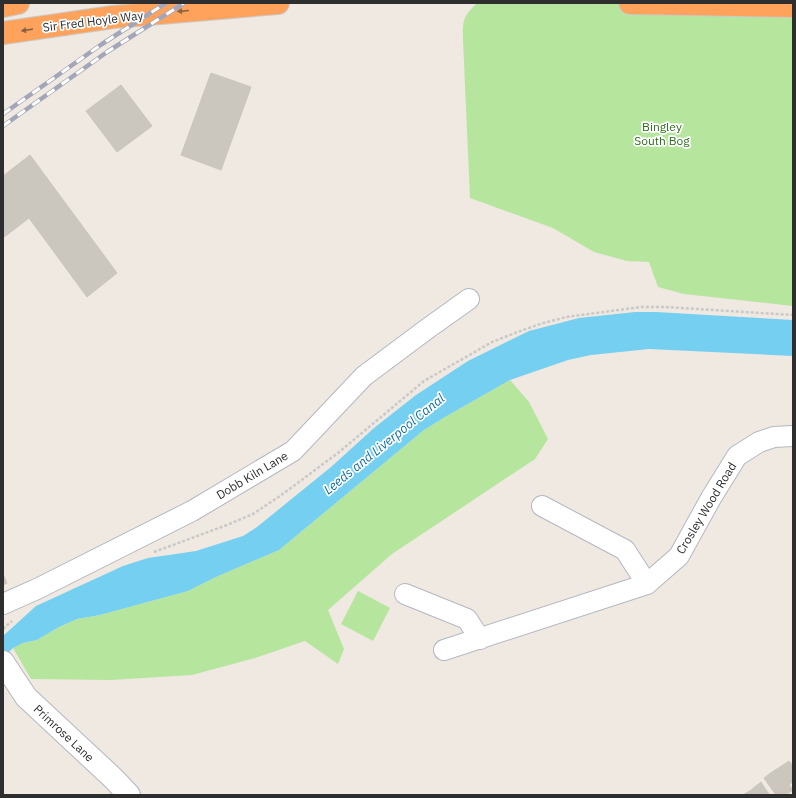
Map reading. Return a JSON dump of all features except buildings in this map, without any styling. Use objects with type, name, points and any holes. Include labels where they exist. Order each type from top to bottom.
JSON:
[{"type":"highway","points":[[3,6],[18,3]]},
{"type":"highway","name":"Sir Fred Hoyle Way","points":[[3,33],[113,17],[278,3]]},
{"type":"highway","points":[[630,3],[793,6]]},
{"type":"street","name":"Dobb Kiln Lane","points":[[8,612],[37,588],[192,511],[293,451],[364,376],[469,299]]},
{"type":"street","name":"Crosley Wood Road","points":[[444,650],[647,584],[679,556],[711,498],[737,456],[759,442],[774,437],[793,436]]},
{"type":"street","points":[[542,506],[625,550],[647,584]]},
{"type":"street","points":[[405,594],[467,619],[480,639]]},
{"type":"street","name":"Primrose Lane","points":[[4,664],[26,697],[114,779],[129,795]]},
{"type":"path","points":[[149,554],[253,514],[338,453],[424,381],[492,342],[515,332],[566,317],[641,307],[793,315]]},
{"type":"path","points":[[3,629],[8,612]]},
{"type":"green space","name":"Bingley South Bog","points":[[477,3],[793,3],[793,306],[684,294],[658,287],[649,262],[627,261],[594,252],[553,228],[470,198],[463,28],[464,20],[468,12]]},
{"type":"green space","points":[[510,380],[529,402],[548,439],[535,459],[392,554],[328,610],[344,649],[338,664],[305,641],[255,658],[192,675],[111,680],[31,679],[13,648],[23,643],[37,640],[59,627],[77,619],[100,615],[188,591],[216,577],[279,550],[424,430]]},
{"type":"green space","points":[[358,591],[390,608],[373,641],[341,624]]},
{"type":"water","name":"Leeds and Liverpool Canal","points":[[635,312],[793,320],[793,356],[649,349],[591,355],[568,360],[510,380],[424,430],[279,550],[216,577],[188,591],[100,615],[77,619],[59,627],[37,640],[23,643],[13,648],[3,658],[3,636],[36,606],[123,566],[148,558],[196,551],[243,536],[257,527],[331,467],[374,428],[416,395],[468,361],[529,331],[579,318]]},
{"type":"railway","points":[[3,114],[102,44],[166,3]]},
{"type":"railway","points":[[3,126],[107,52],[184,3]]}]
